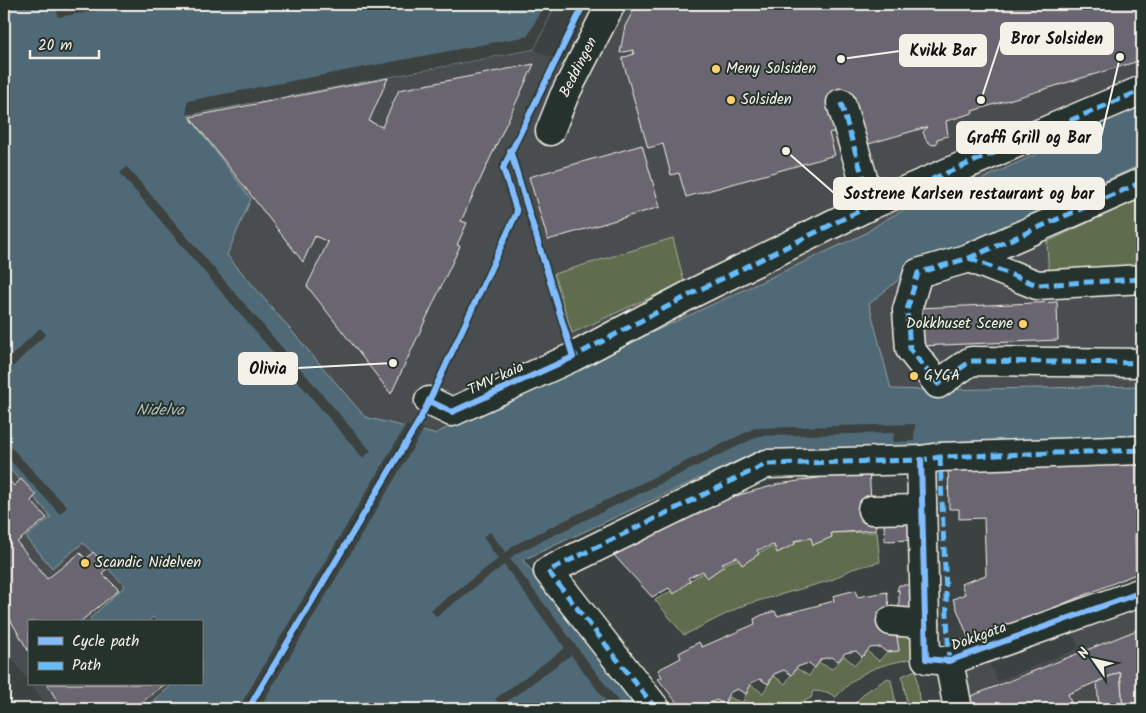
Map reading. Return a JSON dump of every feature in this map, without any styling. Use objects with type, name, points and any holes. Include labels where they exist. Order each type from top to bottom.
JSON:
[{"type":"street","name":"Beddingen","points":[[550,131],[564,96],[611,4]]},
{"type":"street","name":"TMV-kaia","points":[[429,401],[452,412],[573,357],[695,292],[872,205],[1142,90]]},
{"type":"street","points":[[841,103],[872,205]]},
{"type":"street","points":[[1142,182],[969,258],[918,273],[907,310],[910,349],[938,384],[971,361],[1142,363]]},
{"type":"street","points":[[969,258],[1036,285],[1142,279]]},
{"type":"street","points":[[656,709],[548,571],[766,464],[921,460],[1142,450]]},
{"type":"street","name":"Dokkgata","points":[[921,460],[926,659],[949,661],[1142,592]]},
{"type":"street","points":[[872,510],[922,510]]},
{"type":"street","points":[[891,621],[925,624]]},
{"type":"street","points":[[949,661],[958,709]]},
{"type":"shaded area","points":[[620,4],[1142,4],[1142,386],[934,390],[891,389],[869,304],[882,221],[864,234],[434,434],[365,417],[227,255],[251,199],[187,115],[534,49],[568,66]]},
{"type":"shaded area","name":"Scandic Nidelven","points":[[8,468],[51,517],[52,568],[83,543],[125,587],[90,617],[92,620],[28,620],[28,681],[4,648],[4,472]]},
{"type":"shaded area","points":[[1142,600],[1142,709],[958,709],[950,669],[988,661],[998,681],[1079,648],[1072,632]]},
{"type":"shaded area","points":[[32,686],[171,686],[148,706],[151,709],[49,709]]},
{"type":"green space","points":[[1142,197],[1142,267],[1049,278],[1047,242]]},
{"type":"green space","points":[[673,238],[684,282],[572,333],[554,274]]},
{"type":"green space","points":[[877,532],[880,562],[852,569],[832,580],[744,605],[684,635],[655,600],[712,568],[780,545],[828,533]]},
{"type":"green space","points":[[892,630],[912,631],[915,658],[890,663],[871,670],[854,680],[836,697],[827,692],[813,691],[811,698],[792,706],[793,709],[721,709],[729,697],[742,703],[751,685],[763,693],[774,676],[785,684],[796,668],[809,676],[818,662],[832,669],[844,656],[855,665],[867,651],[879,661],[888,651]]},
{"type":"green space","points":[[916,670],[920,709],[908,709],[902,676]]},
{"type":"green space","points":[[888,678],[891,680],[897,709],[849,709],[867,691]]},
{"type":"water","name":"Nidelva","points":[[4,4],[42,4],[44,7],[65,4],[556,4],[534,49],[188,115],[251,199],[227,255],[365,417],[434,434],[864,234],[883,221],[935,193],[937,200],[1082,133],[1079,126],[1142,96],[1142,164],[908,272],[869,304],[891,389],[934,390],[1142,386],[1142,442],[761,450],[523,560],[639,709],[151,709],[148,706],[171,686],[202,686],[202,620],[156,620],[153,617],[150,620],[92,620],[90,618],[125,586],[83,543],[52,568],[26,537],[51,517],[9,468],[4,472]]},
{"type":"pier","points":[[141,4],[58,17],[56,5]]},
{"type":"pier","points":[[544,4],[556,4],[534,49],[187,115],[187,101],[528,36]]},
{"type":"pier","points":[[127,167],[371,451],[363,458],[120,173]]},
{"type":"pier","points":[[40,328],[46,334],[4,375],[4,363]]},
{"type":"pier","points":[[915,424],[914,441],[893,442],[894,433],[759,436],[515,554],[510,559],[624,709],[612,709],[571,655],[501,706],[495,699],[565,648],[504,565],[436,617],[431,610],[498,559],[483,537],[490,532],[506,553],[514,545],[755,428]]},
{"type":"pier","points":[[406,425],[424,429],[259,709],[238,709]]},
{"type":"pier","points":[[4,440],[67,507],[60,514],[4,454]]},
{"type":"building","name":"Solsiden","points":[[637,4],[1142,4],[1142,60],[972,111],[973,113],[946,121],[948,136],[937,139],[937,143],[932,145],[926,140],[923,132],[927,127],[865,145],[837,132],[832,132],[829,133],[835,155],[686,197],[679,173],[671,175],[663,144],[648,148],[622,58],[634,54],[633,50],[620,53],[625,26]]},
{"type":"building","points":[[534,64],[461,221],[467,223],[457,245],[460,246],[391,394],[307,286],[328,242],[315,236],[303,262],[190,117],[388,78],[369,121],[382,127],[399,90]]},
{"type":"building","points":[[642,145],[660,207],[548,240],[529,177]]},
{"type":"building","points":[[1057,302],[1058,340],[920,346],[918,308]]},
{"type":"building","points":[[1142,459],[1142,531],[1135,531],[1136,574],[970,642],[953,599],[965,594],[961,584],[986,575],[984,518],[959,519],[959,509],[949,509],[948,464]]},
{"type":"building","points":[[869,470],[872,515],[875,515],[876,530],[831,533],[832,537],[813,545],[811,538],[794,541],[795,544],[777,553],[774,545],[757,550],[759,554],[742,565],[737,557],[722,563],[724,566],[707,578],[703,571],[688,578],[690,581],[674,594],[669,588],[652,597],[612,553],[700,509],[739,495],[779,484]]},
{"type":"building","name":"Scandic Nidelven","points":[[8,479],[14,486],[21,479],[36,495],[31,501],[47,518],[17,542],[47,579],[80,553],[86,559],[93,552],[108,568],[102,573],[119,590],[82,620],[28,620],[28,650],[4,609],[4,483]]},
{"type":"building","points":[[911,523],[912,540],[885,541],[884,524]]},
{"type":"building","points":[[899,585],[913,585],[914,612],[899,613],[899,590],[897,591]]},
{"type":"building","points":[[856,590],[857,597],[887,592],[892,630],[896,629],[899,651],[886,652],[880,647],[870,648],[862,657],[856,651],[845,653],[838,661],[832,657],[821,659],[815,668],[809,663],[797,667],[792,675],[784,670],[774,674],[768,684],[760,679],[751,683],[746,694],[737,689],[729,693],[724,704],[716,700],[699,709],[682,709],[658,679],[662,677],[658,670],[681,658],[679,653],[699,642],[702,647],[755,624],[754,619],[762,615],[775,611],[777,616],[834,601],[833,596]]},
{"type":"building","points":[[1142,628],[1142,709],[1123,709],[1120,672],[1068,694],[1071,703],[1054,709],[971,709],[964,699]]},
{"type":"building","points":[[1120,672],[1123,709],[1099,709],[1097,682]]},
{"type":"building","points":[[48,686],[162,686],[133,709],[125,701],[114,709],[62,709]]},
{"type":"marked path","points":[[569,359],[695,292],[871,205],[1142,90]]},
{"type":"marked path","points":[[841,103],[871,205]]},
{"type":"marked path","points":[[1142,182],[969,258],[918,273],[907,310],[910,349],[938,384],[971,361],[1142,363]]},
{"type":"marked path","points":[[969,258],[1037,285],[1142,279]]},
{"type":"marked path","points":[[656,709],[548,571],[766,464],[921,460],[940,457],[1142,450]]},
{"type":"marked path","points":[[940,457],[949,661]]},
{"type":"cycle path","points":[[248,709],[419,421],[432,395],[517,212],[503,168],[584,4]]},
{"type":"cycle path","points":[[429,401],[452,412],[573,357],[510,150]]},
{"type":"cycle path","points":[[921,460],[926,659],[949,661],[1142,592]]},
{"type":"place","name":"Graffi Grill og Bar","points":[[1120,57]]},
{"type":"place","name":"Kvikk Bar","points":[[841,59]]},
{"type":"place","name":"Meny Solsiden","points":[[716,69]]},
{"type":"place","name":"Solsiden","points":[[731,100]]},
{"type":"place","name":"Bror Solsiden","points":[[981,100]]},
{"type":"place","name":"Sostrene Karlsen restaurant og bar","points":[[786,151]]},
{"type":"place","name":"Dokkhuset Scene","points":[[1023,324]]},
{"type":"place","name":"Olivia","points":[[393,363]]},
{"type":"place","name":"GYGA","points":[[914,376]]},
{"type":"place","name":"Scandic Nidelven","points":[[85,563]]}]
